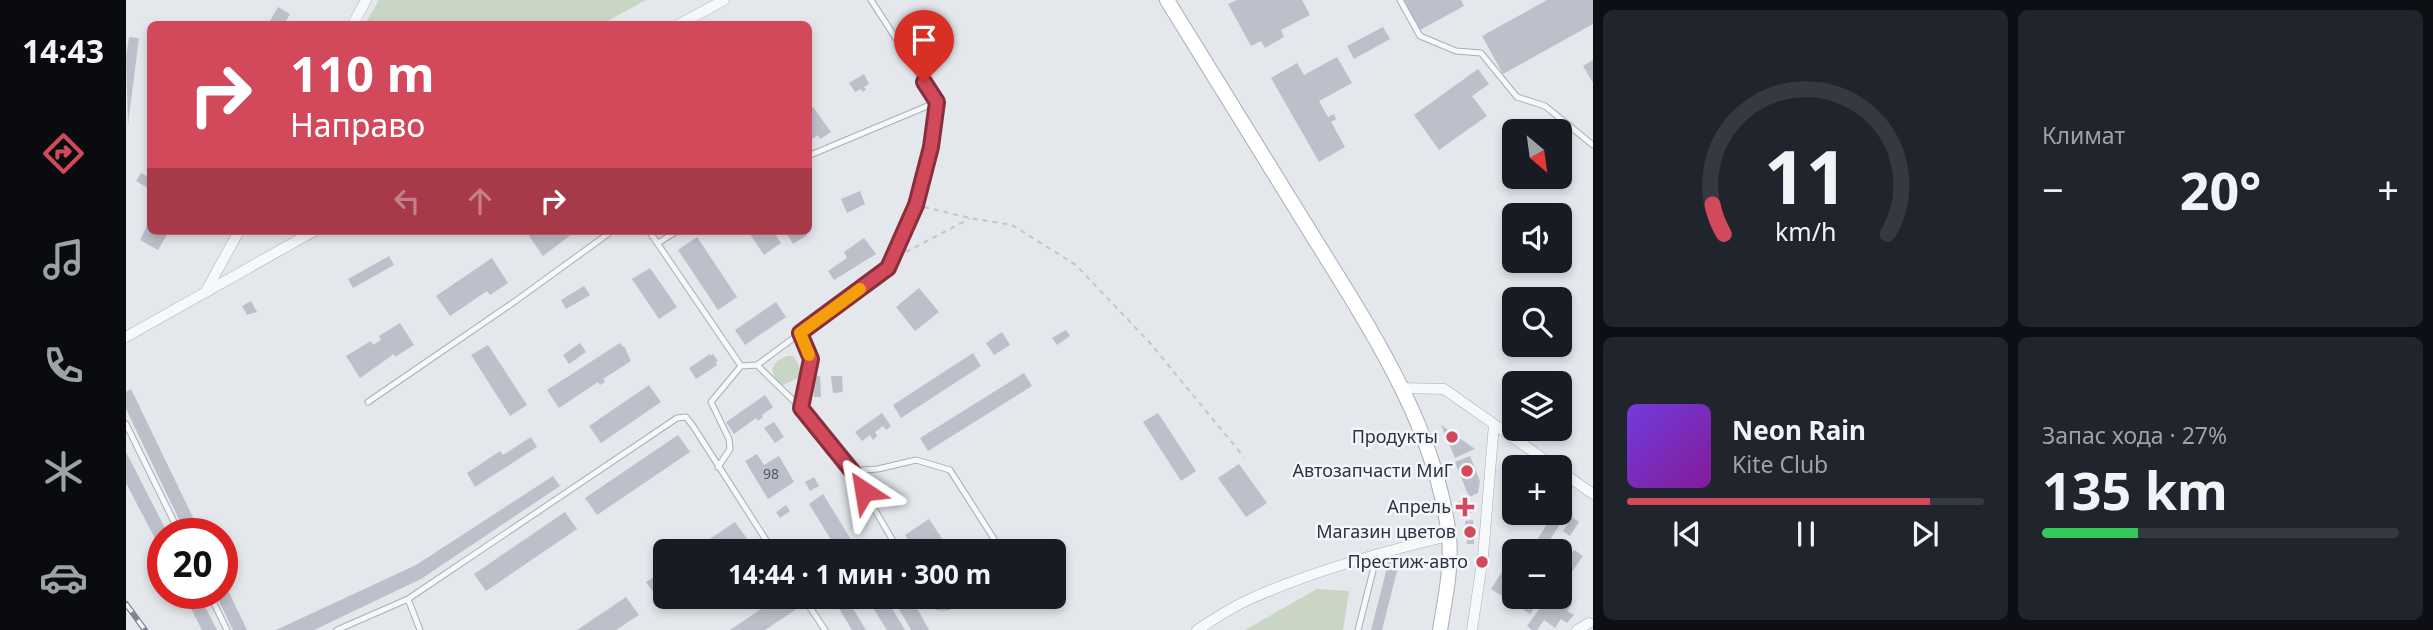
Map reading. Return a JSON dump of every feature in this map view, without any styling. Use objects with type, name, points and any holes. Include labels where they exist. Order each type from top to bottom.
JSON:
[{"type":"main road","points":[[1167,0],[1354,304],[1420,431],[1442,498],[1449,536],[1450,570],[1440,630]]},
{"type":"street","points":[[355,21],[366,0]]},
{"type":"street","points":[[686,21],[724,0]]},
{"type":"street","points":[[206,292],[237,235]]},
{"type":"street","points":[[126,337],[307,235]]},
{"type":"street","points":[[1400,388],[1444,389],[1538,455]]},
{"type":"street","points":[[1472,630],[1483,556],[1494,424]]},
{"type":"street","points":[[1572,479],[1593,494]]},
{"type":"street","points":[[1197,630],[1246,601],[1311,575],[1377,553],[1449,536]]},
{"type":"street","points":[[1577,630],[1589,623]]},
{"type":"lane","points":[[718,467],[730,449],[729,439],[711,402],[741,366],[757,365],[888,268],[916,205],[931,147],[937,102],[871,0]]},
{"type":"lane","points":[[1400,0],[1420,36],[1456,51],[1481,53],[1517,97],[1545,106],[1593,145]]},
{"type":"lane","points":[[812,154],[937,102]]},
{"type":"lane","points":[[368,402],[514,303],[607,235]]},
{"type":"lane","points":[[652,235],[741,366]]},
{"type":"lane","points":[[658,243],[671,235]]},
{"type":"lane","points":[[800,333],[811,359],[801,408]]},
{"type":"lane","points":[[757,365],[801,408],[852,471],[892,539]]},
{"type":"lane","points":[[337,630],[408,599],[677,418],[686,417],[765,539]]},
{"type":"lane","points":[[126,424],[172,518]]},
{"type":"lane","points":[[852,471],[878,469],[916,460],[950,470],[994,539]]},
{"type":"lane","points":[[1358,630],[1377,553]]},
{"type":"lane","points":[[408,599],[420,630]]},
{"type":"lane","points":[[217,609],[227,630]]},
{"type":"lane","points":[[811,609],[825,630]]},
{"type":"path","points":[[916,205],[1012,225],[1076,265],[1150,343],[1244,457]]},
{"type":"path","points":[[891,259],[970,218]]},
{"type":"green space","points":[[379,0],[646,0],[608,21],[367,21]]},
{"type":"green space","points":[[793,356],[800,371],[798,378],[783,385],[776,382],[772,369],[777,361]]},
{"type":"green space","points":[[1317,589],[1349,591],[1343,630],[1245,630]]},
{"type":"building","points":[[1237,0],[1302,0],[1310,15],[1281,30],[1284,37],[1265,48],[1261,41],[1251,46],[1228,4]]},
{"type":"building","points":[[1404,0],[1461,0],[1464,6],[1420,30]]},
{"type":"building","points":[[1547,0],[1593,0],[1593,24],[1503,74],[1482,36]]},
{"type":"building","points":[[278,7],[290,14],[286,21],[270,21]]},
{"type":"building","points":[[1383,27],[1390,39],[1354,59],[1347,46]]},
{"type":"building","points":[[129,37],[139,38],[128,125],[126,57]]},
{"type":"building","points":[[1337,57],[1352,83],[1319,101],[1328,117],[1334,114],[1336,119],[1331,122],[1345,147],[1319,162],[1271,78],[1297,63],[1304,75]]},
{"type":"building","points":[[1593,60],[1593,83],[1583,66]]},
{"type":"building","points":[[1478,69],[1489,84],[1472,96],[1487,116],[1439,150],[1414,115]]},
{"type":"building","points":[[864,74],[869,84],[864,87],[866,90],[855,92],[849,83]]},
{"type":"building","points":[[812,108],[831,132],[820,139],[818,135],[812,139]]},
{"type":"building","points":[[141,173],[147,176],[147,187],[136,181]]},
{"type":"building","points":[[860,191],[865,204],[847,213],[841,199]]},
{"type":"building","points":[[147,226],[147,235],[167,235],[158,250],[140,240]]},
{"type":"building","points":[[530,235],[571,235],[543,256]]},
{"type":"building","points":[[751,235],[776,235],[781,243],[764,255]]},
{"type":"building","points":[[787,235],[807,235],[793,244]]},
{"type":"building","points":[[697,237],[737,297],[718,310],[678,250]]},
{"type":"building","points":[[864,238],[876,254],[834,280],[828,271],[847,258],[844,252]]},
{"type":"building","points":[[389,256],[394,265],[353,288],[348,279]]},
{"type":"building","points":[[492,258],[508,283],[490,295],[487,291],[450,316],[436,296]]},
{"type":"building","points":[[650,268],[677,307],[659,319],[632,279]]},
{"type":"building","points":[[584,286],[590,295],[566,309],[561,300]]},
{"type":"building","points":[[919,288],[939,312],[915,331],[896,307]]},
{"type":"building","points":[[251,301],[257,312],[247,315],[242,306]]},
{"type":"building","points":[[776,302],[786,317],[745,345],[735,330]]},
{"type":"building","points":[[400,323],[414,345],[395,357],[394,354],[360,378],[346,356],[371,341],[373,345],[381,340],[379,336]]},
{"type":"building","points":[[1066,330],[1070,336],[1057,345],[1052,338]]},
{"type":"building","points":[[1002,332],[1010,345],[994,355],[986,343]]},
{"type":"building","points":[[580,343],[586,352],[569,364],[563,355]]},
{"type":"building","points":[[620,343],[631,361],[603,379],[605,382],[600,385],[598,382],[559,408],[547,390]]},
{"type":"building","points":[[488,345],[527,405],[510,416],[471,355]]},
{"type":"building","points":[[973,353],[981,366],[901,418],[893,405]]},
{"type":"building","points":[[710,354],[718,361],[717,365],[696,379],[689,368]]},
{"type":"building","points":[[1024,373],[1032,386],[928,451],[920,438]]},
{"type":"building","points":[[820,376],[821,397],[814,397],[813,377]]},
{"type":"building","points":[[831,376],[842,376],[843,392],[833,393]]},
{"type":"building","points":[[649,385],[661,402],[601,443],[589,426]]},
{"type":"building","points":[[131,389],[193,518],[178,518],[126,409],[126,392]]},
{"type":"building","points":[[765,395],[773,407],[758,421],[756,418],[734,434],[726,422]]},
{"type":"building","points":[[882,413],[891,426],[886,430],[883,426],[875,432],[877,436],[873,440],[870,435],[862,441],[855,432]]},
{"type":"building","points":[[1158,413],[1196,471],[1181,481],[1143,422]]},
{"type":"building","points":[[774,422],[784,437],[775,443],[764,428]]},
{"type":"building","name":"Продукты","points":[[1441,425],[1475,449],[1455,458]]},
{"type":"building","points":[[678,435],[690,452],[597,515],[585,498]]},
{"type":"building","points":[[531,437],[537,447],[475,487],[467,473],[500,451],[503,455]]},
{"type":"building","points":[[126,452],[160,518],[147,518],[147,523],[126,483]]},
{"type":"building","points":[[757,454],[764,465],[779,456],[794,482],[768,499],[745,461]]},
{"type":"building","name":"Автозапчасти МиГ","points":[[1470,456],[1480,481],[1478,493],[1469,497],[1455,462]]},
{"type":"building","points":[[1239,464],[1267,503],[1246,517],[1218,478]]},
{"type":"building","points":[[553,476],[560,486],[421,579],[314,630],[276,630],[416,565]]},
{"type":"building","points":[[814,477],[819,486],[810,491],[805,482]]},
{"type":"building","points":[[823,494],[851,539],[831,539],[809,504]]},
{"type":"building","name":"Апрель","points":[[1466,498],[1472,512],[1465,516],[1458,502]]},
{"type":"building","points":[[786,505],[790,511],[780,518],[776,512]]},
{"type":"building","points":[[565,512],[577,529],[486,591],[474,574]]},
{"type":"building","points":[[1572,517],[1579,522],[1570,536],[1563,531],[1567,525],[1572,525]]},
{"type":"building","points":[[929,519],[942,539],[908,539],[905,535]]},
{"type":"building","name":"Магазин цветов","points":[[1473,520],[1474,544],[1467,544],[1465,521]]},
{"type":"building","points":[[735,522],[747,539],[710,539]]},
{"type":"building","points":[[1546,525],[1559,525],[1551,539],[1538,539]]},
{"type":"building","points":[[1574,550],[1583,556],[1572,572]]},
{"type":"building","points":[[1390,556],[1400,559],[1382,630],[1371,630]]},
{"type":"building","points":[[1502,572],[1502,596],[1491,589]]},
{"type":"building","points":[[653,578],[653,592],[646,582]]},
{"type":"building","points":[[626,597],[639,615],[616,630],[577,630]]},
{"type":"building","points":[[191,609],[206,609],[217,630],[202,630]]},
{"type":"building","points":[[223,609],[237,609],[247,630],[233,630]]},
{"type":"building","points":[[761,609],[796,609],[765,630],[730,630]]},
{"type":"building","points":[[839,609],[853,609],[866,630],[852,630]]},
{"type":"building","points":[[874,609],[892,609],[905,630],[887,630]]},
{"type":"building","points":[[899,609],[918,609],[929,630],[911,630]]},
{"type":"building","points":[[1539,609],[1568,609],[1567,611],[1574,615],[1567,623],[1561,619],[1555,628],[1544,620],[1537,630],[1527,626]]},
{"type":"railway","points":[[126,604],[145,630]]},
{"type":"slow traffic","points":[[809,355],[800,333],[860,289]]},
{"type":"place","name":"Продукты","points":[[1452,437]]},
{"type":"place","name":"Автозапчасти МиГ","points":[[1467,471]]},
{"type":"place","name":"Апрель","points":[[1465,507]]},
{"type":"place","name":"Магазин цветов","points":[[1470,532]]},
{"type":"place","name":"Престиж-авто","points":[[1482,562]]},
{"type":"route","points":[[864,491],[852,471],[801,408],[811,359],[800,333],[888,268],[916,205],[931,147],[937,102],[924,82]]}]
